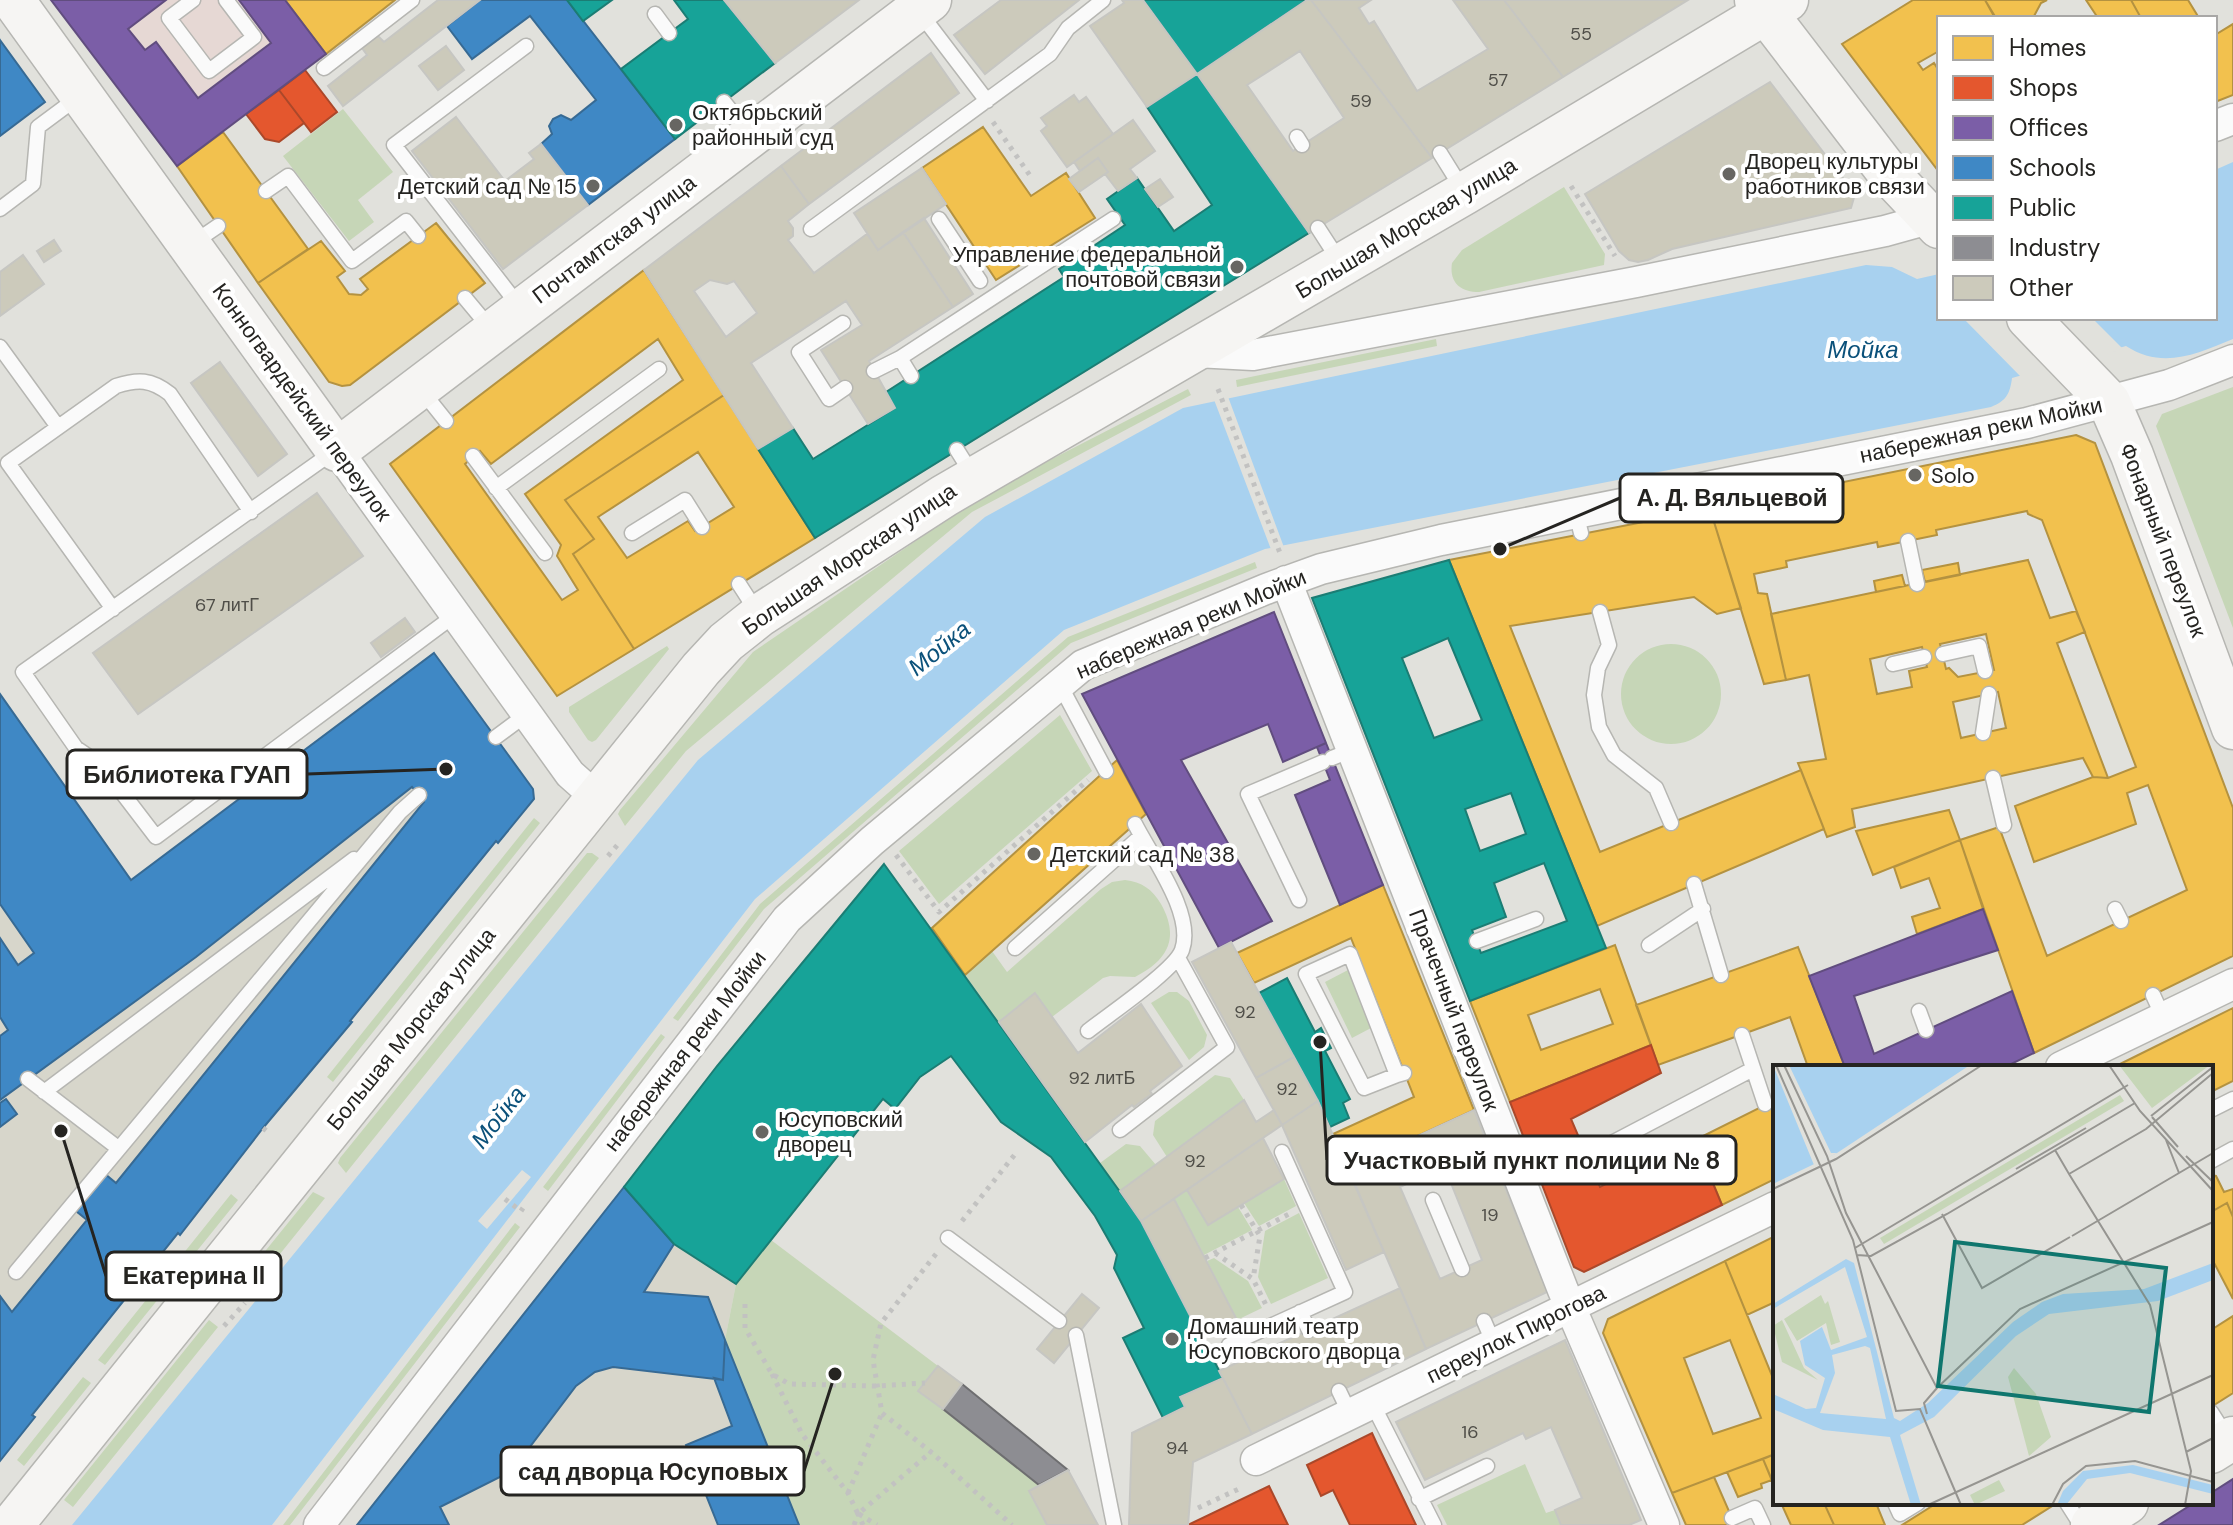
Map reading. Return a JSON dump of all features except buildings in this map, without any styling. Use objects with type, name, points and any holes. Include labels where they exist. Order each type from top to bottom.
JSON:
[{"type":"street","name":"Конногвардейский переулок","points":[[13,0],[81,95],[204,236],[337,450],[570,774],[597,798]]},
{"type":"street","name":"Почтамтская улица","points":[[337,450],[924,4]]},
{"type":"street","name":"Большая Морская улица","points":[[12,1525],[701,669],[726,642],[750,600],[966,464],[1196,352],[1465,193],[1770,4]]},
{"type":"street","points":[[1770,4],[1891,176],[1936,221]]},
{"type":"street","points":[[1196,352],[1253,355],[1936,221]]},
{"type":"street","name":"Фонарный переулок","points":[[2030,320],[2109,402],[2132,455],[2232,724]]},
{"type":"street","name":"набережная реки Мойки","points":[[319,1525],[787,919],[882,844],[1059,683],[1083,665],[1283,569],[1321,569],[1441,540],[1578,523],[1890,457],[2109,402],[2169,385],[2233,360]]},
{"type":"street","name":"Прачечный переулок","points":[[1283,569],[1336,756],[1442,954],[1460,1050],[1529,1186],[1571,1308],[1664,1525]]},
{"type":"street","points":[[2064,1065],[2158,1006],[2233,984]]},
{"type":"street","name":"переулок Пирогова","points":[[1254,1472],[1354,1403],[1489,1332],[1571,1308],[1773,1208]]},
{"type":"street","points":[[2092,1525],[2124,1505]]},
{"type":"lane","points":[[185,2],[169,18],[209,71],[254,37],[226,0]]},
{"type":"lane","points":[[324,68],[412,0]]},
{"type":"lane","points":[[811,229],[1050,54],[1068,28],[1103,0]]},
{"type":"lane","points":[[924,4],[987,101]]},
{"type":"lane","points":[[655,14],[669,33]]},
{"type":"lane","points":[[507,320],[394,145],[526,46]]},
{"type":"lane","points":[[0,209],[33,184],[38,127],[81,95]]},
{"type":"lane","points":[[724,102],[750,136]]},
{"type":"lane","points":[[1440,153],[1465,193]]},
{"type":"lane","points":[[266,191],[288,176],[352,261],[406,221],[418,236]]},
{"type":"lane","points":[[939,219],[985,289]]},
{"type":"lane","points":[[874,371],[900,358],[985,289],[1113,219]]},
{"type":"lane","points":[[1318,228],[1342,266]]},
{"type":"lane","points":[[465,298],[507,320]]},
{"type":"lane","points":[[843,323],[799,352],[829,399],[845,388]]},
{"type":"lane","points":[[0,347],[58,427]]},
{"type":"lane","points":[[900,358],[911,376]]},
{"type":"lane","points":[[496,488],[659,369]]},
{"type":"lane","points":[[113,609],[8,463],[116,386],[136,380],[155,382],[170,394],[251,512]]},
{"type":"lane","points":[[419,387],[446,421]]},
{"type":"lane","points":[[337,450],[23,672],[76,748],[101,765],[156,837],[455,615]]},
{"type":"lane","points":[[473,456],[545,553]]},
{"type":"lane","points":[[632,533],[685,500],[702,527]]},
{"type":"lane","points":[[1908,541],[1917,584]]},
{"type":"lane","points":[[1600,612],[1609,645],[1598,668],[1594,695],[1599,727],[1614,755],[1656,788],[1671,823]]},
{"type":"lane","points":[[1943,654],[1979,646],[1985,671]]},
{"type":"lane","points":[[1893,664],[1924,657]]},
{"type":"lane","points":[[1059,683],[1104,769]]},
{"type":"lane","points":[[1983,733],[1989,694]]},
{"type":"lane","points":[[496,737],[527,714]]},
{"type":"lane","points":[[1299,900],[1248,794],[1336,756]]},
{"type":"lane","points":[[1993,778],[2004,825]]},
{"type":"lane","points":[[16,1272],[400,812],[419,795]]},
{"type":"lane","points":[[1015,948],[1138,830],[1178,904],[1185,936],[1178,958],[1088,1031]]},
{"type":"lane","points":[[44,1092],[373,844]]},
{"type":"lane","points":[[1694,884],[1721,975]]},
{"type":"lane","points":[[1649,945],[1703,909]]},
{"type":"lane","points":[[1477,941],[1536,919]]},
{"type":"lane","points":[[1350,954],[1400,1074],[1364,1088],[1306,974],[1350,954]]},
{"type":"lane","points":[[1120,1130],[1227,1047],[1178,958]]},
{"type":"lane","points":[[1919,1011],[1926,1030]]},
{"type":"lane","points":[[1742,1035],[1765,1104]]},
{"type":"lane","points":[[1587,1156],[1753,1069]]},
{"type":"lane","points":[[28,1079],[118,1148]]},
{"type":"lane","points":[[2213,1109],[2233,1099]]},
{"type":"lane","points":[[2213,1160],[2233,1149]]},
{"type":"lane","points":[[1229,1345],[1345,1292],[1282,1152]]},
{"type":"lane","points":[[1433,1200],[1462,1269]]},
{"type":"lane","points":[[948,1238],[1059,1321]]},
{"type":"lane","points":[[1300,1312],[1309,1330]]},
{"type":"lane","points":[[1076,1335],[1114,1525]]},
{"type":"lane","points":[[1354,1403],[1434,1525]]},
{"type":"lane","points":[[1419,1499],[1487,1466]]},
{"type":"lane","points":[[1896,1505],[1900,1514],[1915,1505]]},
{"type":"lane","points":[[2068,1505],[2081,1525]]},
{"type":"lane","points":[[1732,1518],[1755,1508],[1763,1525]]},
{"type":"path","points":[[1003,136],[1031,177]]},
{"type":"path","points":[[1571,186],[1622,268]]},
{"type":"path","points":[[1219,391],[1283,569]]},
{"type":"path","points":[[882,844],[939,912],[1104,769]]},
{"type":"path","points":[[608,856],[620,842]]},
{"type":"path","points":[[505,1199],[521,1211]]},
{"type":"path","points":[[1241,1205],[1260,1236],[1253,1279]]},
{"type":"path","points":[[1205,1258],[1306,1205]]},
{"type":"path","points":[[1215,1253],[1253,1279],[1275,1324]]},
{"type":"path","points":[[224,1326],[245,1303]]},
{"type":"path","points":[[745,1304],[745,1328],[802,1434],[848,1493],[863,1525]]},
{"type":"path","points":[[848,1493],[882,1413],[873,1360],[881,1323]]},
{"type":"path","points":[[772,1374],[789,1384],[877,1386],[925,1383]]},
{"type":"path","points":[[882,1413],[931,1452],[1012,1525]]},
{"type":"path","points":[[854,1525],[858,1514],[931,1452]]},
{"type":"path","points":[[1198,1508],[1254,1472]]},
{"type":"path","points":[[858,1514],[877,1525]]},
{"type":"shaded area","points":[[51,0],[285,0],[326,54],[177,166]]},
{"type":"shaded area","points":[[434,653],[533,789],[534,799],[350,1020],[352,1022],[263,1128],[180,1235],[178,1233],[33,1414],[35,1417],[0,1461],[0,904],[34,953]]},
{"type":"shaded area","points":[[624,1187],[674,1244],[736,1284],[725,1340],[799,1525],[357,1525]]},
{"type":"green space","points":[[343,109],[393,172],[358,200],[374,222],[349,241],[283,156]]},
{"type":"green space","points":[[1564,187],[1605,254],[1604,265],[1479,292],[1457,285],[1452,276],[1452,263],[1462,250]]},
{"type":"green space","points":[[1436,339],[1437,346],[1237,387],[1236,380]]},
{"type":"green space","points":[[2233,387],[2233,628],[2156,426],[2162,414]]},
{"type":"green space","points":[[1188,389],[1191,395],[972,512],[686,751],[625,826],[618,814],[620,810],[753,652],[986,493]]},
{"type":"green space","points":[[1255,562],[1257,568],[1071,643],[764,909],[678,1021],[673,1018],[760,904],[1068,637]]},
{"type":"green space","points":[[1671,644],[1690,648],[1707,658],[1717,675],[1721,694],[1717,713],[1707,730],[1690,740],[1671,744],[1652,740],[1635,730],[1625,713],[1621,694],[1625,675],[1635,658],[1652,648]]},
{"type":"green space","points":[[667,646],[669,649],[596,740],[588,740],[569,712],[569,707]]},
{"type":"green space","points":[[1060,715],[1092,771],[939,904],[899,851]]},
{"type":"green space","points":[[534,818],[540,823],[333,1082],[327,1077]]},
{"type":"green space","points":[[587,853],[599,858],[346,1173],[338,1163],[340,1158]]},
{"type":"green space","points":[[1125,880],[1146,887],[1167,916],[1170,927],[1168,947],[1156,963],[1135,977],[1103,978],[1052,1017],[1035,994],[999,1022],[965,975],[992,951],[1007,972],[1101,889],[1112,882]]},
{"type":"green space","points":[[1348,970],[1371,1028],[1352,1038],[1325,982]]},
{"type":"green space","points":[[1169,992],[1177,992],[1189,1001],[1207,1035],[1204,1047],[1189,1060],[1151,1003]]},
{"type":"green space","points":[[661,1034],[665,1037],[548,1191],[543,1187]]},
{"type":"green space","points":[[1215,1075],[1230,1078],[1244,1100],[1167,1157],[1153,1135],[1155,1121]]},
{"type":"green space","points":[[1126,1144],[1140,1146],[1156,1165],[1120,1191],[1100,1163]]},
{"type":"green space","points":[[1284,1179],[1296,1206],[1259,1226],[1244,1203]]},
{"type":"green space","points":[[1187,1190],[1208,1225],[1238,1207],[1252,1230],[1204,1255],[1174,1199]]},
{"type":"green space","points":[[313,1192],[325,1198],[251,1290],[241,1281]]},
{"type":"green space","points":[[231,1194],[238,1200],[105,1365],[98,1360]]},
{"type":"green space","points":[[1299,1213],[1328,1278],[1271,1304],[1258,1277],[1265,1231]]},
{"type":"green space","points":[[515,1223],[520,1227],[290,1525],[283,1525]]},
{"type":"green space","points":[[771,1240],[938,1366],[919,1391],[1039,1485],[1029,1492],[1047,1525],[799,1525],[725,1340],[736,1284]]},
{"type":"green space","points":[[1214,1258],[1248,1281],[1262,1308],[1237,1320],[1207,1261]]},
{"type":"green space","points":[[209,1320],[218,1327],[73,1507],[64,1500]]},
{"type":"green space","points":[[83,1377],[91,1383],[24,1466],[17,1460]]},
{"type":"green space","points":[[1525,1464],[1546,1513],[1555,1510],[1561,1525],[1447,1525],[1437,1505]]},
{"type":"water","name":"Мойка","points":[[2233,162],[2233,339],[2219,345],[2193,354],[2166,358],[2153,357],[2126,346],[2012,378],[2006,396],[1991,407],[1265,549],[1064,630],[755,899],[272,1525],[72,1525],[698,760],[985,517],[1183,408],[1866,265],[1892,267],[1917,279],[1937,274],[1937,320],[2217,320],[2217,169]]},
{"type":"pier","points":[[1965,320],[2094,320],[2123,349],[2022,378]]},
{"type":"pier","points":[[1227,394],[1285,550],[1272,552],[1213,397]]},
{"type":"pier","points":[[522,1170],[531,1177],[487,1229],[478,1221]]},
{"type":"place","name":"Октябрьский районный суд","points":[[676,125]]},
{"type":"place","name":"Дворец культуры работников связи","points":[[1729,174]]},
{"type":"place","name":"Детский сад № 15","points":[[593,186]]},
{"type":"place","name":"Управление федеральной почтовой связи","points":[[1237,267]]},
{"type":"place","name":"Solo","points":[[1915,475]]},
{"type":"place","name":"А. Д. Вяльцевой","points":[[1500,549]]},
{"type":"place","name":"Библиотека ГУАП","points":[[446,769]]},
{"type":"place","name":"Детский сад № 38","points":[[1034,854]]},
{"type":"place","name":"Участковый пункт полиции № 8","points":[[1320,1042]]},
{"type":"place","name":"Екатерина II","points":[[61,1131]]},
{"type":"place","name":"Юсуповский дворец","points":[[762,1132]]},
{"type":"place","name":"Домашний театр Юсуповского дворца","points":[[1172,1339]]},
{"type":"place","name":"сад дворца Юсуповых","points":[[835,1374]]}]
